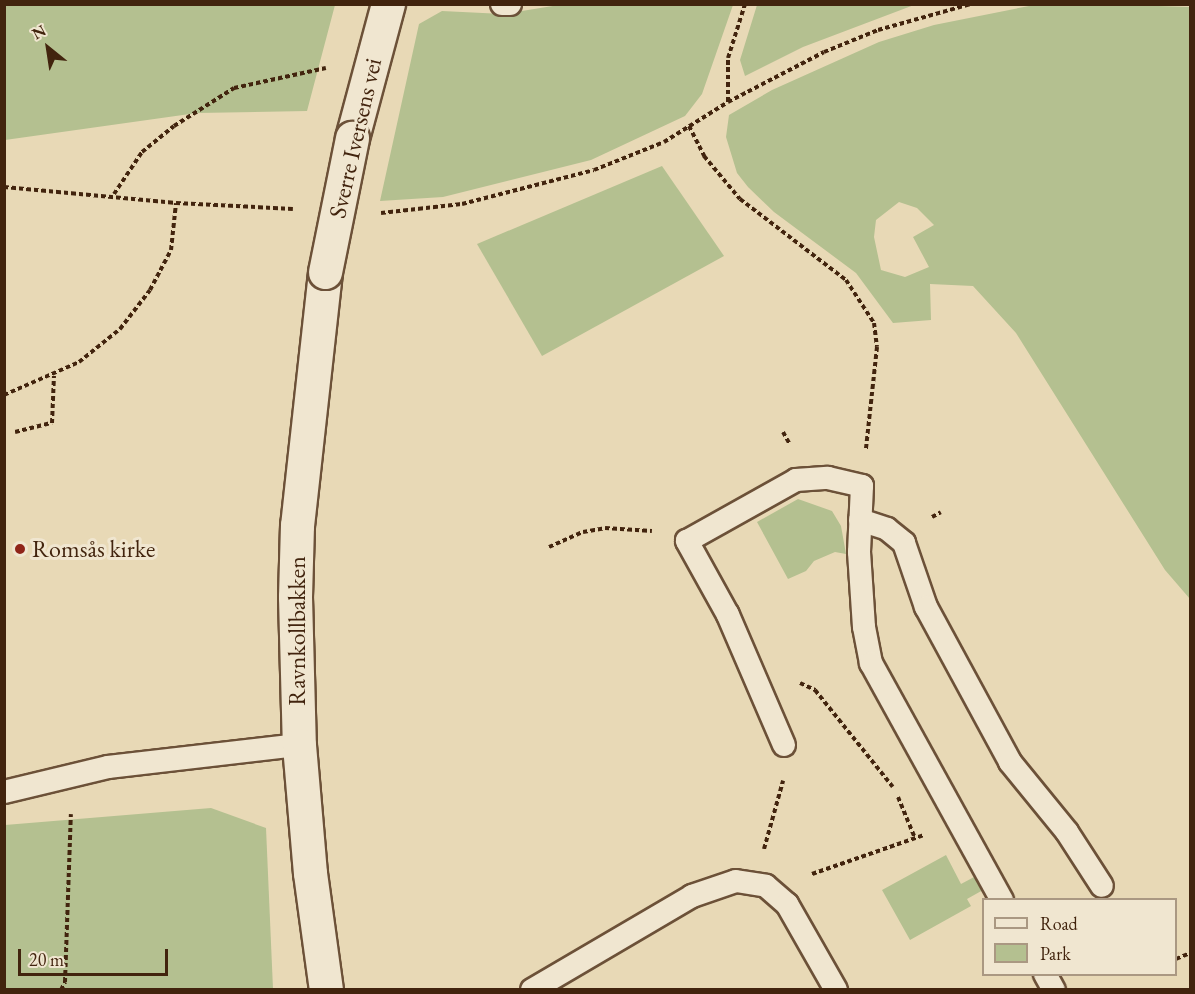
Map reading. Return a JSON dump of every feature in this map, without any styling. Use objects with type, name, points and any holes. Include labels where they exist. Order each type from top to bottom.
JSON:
[{"type":"street","name":"Sverre Iversens vei","points":[[326,272],[352,138],[388,4]]},
{"type":"street","name":"Ravnkollbakken","points":[[326,272],[297,525],[295,664],[299,745],[310,873],[326,990]]},
{"type":"lane","points":[[502,4],[510,4]]},
{"type":"lane","points":[[784,744],[728,615],[687,541],[796,480],[828,478],[862,486],[860,520],[864,627],[871,663],[1001,898]]},
{"type":"lane","points":[[860,520],[886,529],[904,543],[926,607],[1010,762],[1067,832],[1102,886]]},
{"type":"lane","points":[[4,792],[72,774],[299,745]]},
{"type":"lane","points":[[532,990],[704,890],[736,881],[753,882],[775,891],[797,918],[836,990]]},
{"type":"lane","points":[[1046,976],[1054,990]]},
{"type":"path","points":[[728,102],[728,58],[745,4]]},
{"type":"path","points":[[379,213],[430,210],[548,183],[633,155],[824,52],[878,30],[971,4]]},
{"type":"path","points":[[114,194],[142,152],[174,126],[234,88],[374,59]]},
{"type":"path","points":[[689,126],[704,156],[740,199],[846,280],[874,323],[877,347],[862,486]]},
{"type":"path","points":[[4,187],[114,194],[176,203],[298,209]]},
{"type":"path","points":[[5,394],[54,376],[86,357],[120,328],[150,290],[171,250],[176,203]]},
{"type":"path","points":[[15,432],[52,423],[54,376]]},
{"type":"path","points":[[549,547],[583,532],[605,528],[635,528],[687,541]]},
{"type":"path","points":[[758,687],[791,682],[808,684],[815,690],[893,787],[915,838]]},
{"type":"path","points":[[61,990],[65,982],[72,774]]},
{"type":"path","points":[[763,853],[778,800]]},
{"type":"path","points":[[775,891],[803,877],[958,822]]},
{"type":"path","points":[[1177,959],[1191,953]]},
{"type":"green space","points":[[565,4],[733,5],[702,94],[685,116],[591,160],[443,197],[380,201],[419,24],[442,11],[503,14]]},
{"type":"green space","points":[[757,4],[914,5],[803,47],[745,76],[740,60]]},
{"type":"green space","points":[[4,5],[335,5],[307,111],[197,113],[5,140]]},
{"type":"green space","points":[[1029,6],[1190,7],[1190,599],[1165,570],[1016,333],[973,286],[930,284],[931,320],[893,323],[856,273],[774,212],[748,187],[737,173],[726,137],[729,115],[772,90],[879,42],[934,25]],"holes":[[[899,202],[917,208],[934,225],[913,237],[929,267],[905,277],[881,270],[874,237],[876,220]]]},
{"type":"green space","points":[[662,166],[724,256],[542,356],[477,244]]},
{"type":"green space","points":[[798,499],[832,511],[841,526],[846,554],[835,552],[814,561],[806,571],[788,579],[757,522]]},
{"type":"green space","points":[[211,808],[266,828],[273,989],[5,989],[5,825]]},
{"type":"green space","points":[[946,855],[961,884],[976,876],[983,890],[967,899],[971,906],[910,940],[882,890]]},
{"type":"place","name":"Romsås kirke","points":[[20,549]]}]
